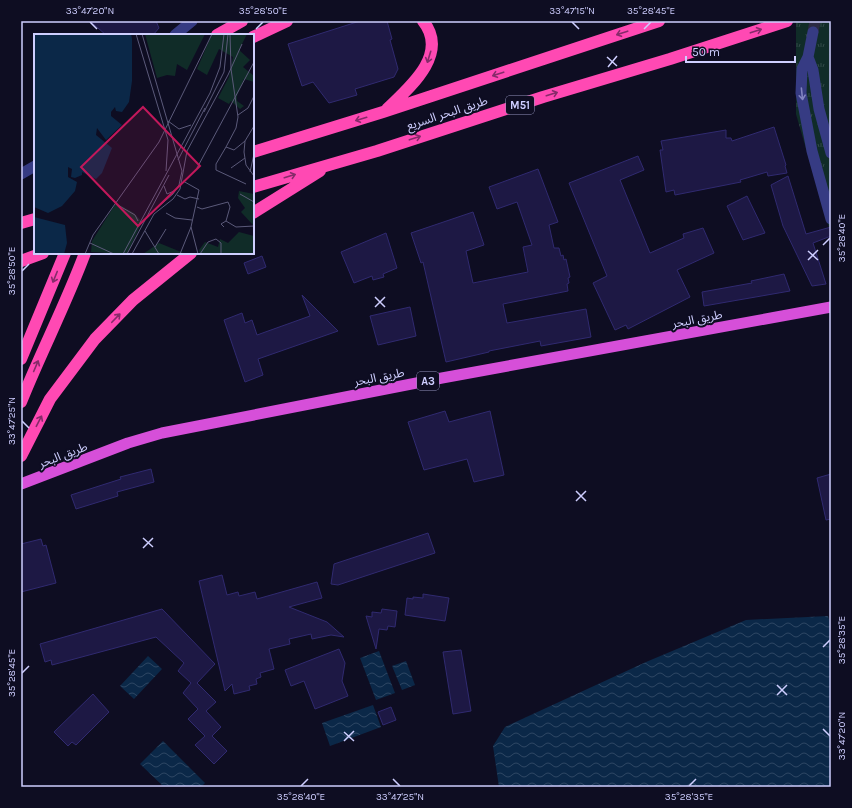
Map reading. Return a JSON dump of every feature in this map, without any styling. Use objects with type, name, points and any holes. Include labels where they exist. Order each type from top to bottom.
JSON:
[{"type":"highway","points":[[220,34],[242,21]]},
{"type":"highway","points":[[254,37],[287,21]]},
{"type":"highway","points":[[383,112],[410,88],[426,67],[431,53],[432,41],[428,27],[423,21]]},
{"type":"highway","name":"طريق البحر السريع","points":[[254,152],[383,112],[659,21]]},
{"type":"highway","name":"طريق البحر السريع","points":[[254,187],[377,151],[543,97],[670,59],[787,21]]},
{"type":"highway","points":[[254,212],[334,163]]},
{"type":"highway","points":[[21,223],[34,219]]},
{"type":"highway","points":[[21,261],[40,254]]},
{"type":"highway","points":[[21,359],[65,254]]},
{"type":"highway","points":[[21,402],[36,365],[72,288],[85,254]]},
{"type":"highway","points":[[21,456],[50,399],[95,339],[133,300],[190,254]]},
{"type":"highway","name":"طريق البحر","points":[[21,484],[128,443],[162,433],[442,378],[608,349],[831,307]]},
{"type":"street","points":[[176,34],[192,21]]},
{"type":"street","points":[[814,32],[808,57],[802,69],[801,93],[812,151],[831,219]]},
{"type":"street","points":[[808,57],[813,70],[819,109],[831,153]]},
{"type":"street","points":[[21,174],[34,167]]},
{"type":"green space","points":[[796,21],[831,21],[831,235],[796,114]]},
{"type":"water","points":[[828,616],[831,626],[831,787],[499,787],[493,746],[505,727],[646,662],[746,620]]},
{"type":"water","points":[[379,651],[395,693],[376,700],[360,658]]},
{"type":"water","points":[[148,656],[162,669],[134,699],[120,686]]},
{"type":"water","points":[[406,661],[415,685],[402,690],[392,666]]},
{"type":"water","points":[[373,705],[381,727],[330,746],[322,723]]},
{"type":"water","points":[[163,741],[205,783],[201,787],[164,787],[140,764]]},
{"type":"building","points":[[90,21],[156,21],[159,28],[154,34],[105,34]]},
{"type":"building","points":[[360,21],[387,21],[392,39],[390,40],[398,69],[394,77],[355,89],[357,95],[329,103],[313,82],[302,86],[288,44]]},
{"type":"building","points":[[774,127],[786,165],[787,173],[768,176],[767,172],[740,180],[741,182],[675,195],[674,190],[666,192],[660,150],[663,150],[661,141],[726,130],[726,138],[731,138],[732,141]]},
{"type":"building","points":[[638,156],[644,170],[620,180],[650,253],[684,238],[683,234],[703,228],[714,253],[677,270],[690,297],[628,329],[626,325],[615,330],[593,283],[607,276],[569,183]]},
{"type":"building","points":[[538,169],[558,222],[549,225],[554,248],[559,248],[561,256],[563,255],[564,260],[566,259],[570,277],[568,278],[569,283],[567,284],[568,291],[503,304],[507,323],[586,309],[591,337],[541,346],[540,341],[489,351],[446,362],[423,262],[421,263],[411,233],[473,212],[484,245],[466,251],[473,283],[528,272],[523,247],[532,245],[517,202],[497,209],[489,187]]},
{"type":"building","points":[[788,176],[806,234],[831,227],[831,236],[813,243],[826,284],[812,286],[783,226],[771,185]]},
{"type":"building","points":[[747,196],[765,233],[743,240],[727,206]]},
{"type":"building","points":[[386,233],[397,268],[383,274],[384,277],[373,280],[372,276],[354,283],[341,252]]},
{"type":"building","points":[[262,256],[266,267],[248,274],[244,263]]},
{"type":"building","points":[[784,274],[790,291],[704,306],[702,292],[752,283],[751,281]]},
{"type":"building","points":[[302,295],[338,331],[258,359],[263,375],[245,382],[224,320],[242,313],[245,323],[252,320],[257,335],[310,316]]},
{"type":"building","points":[[410,307],[416,336],[378,345],[370,316]]},
{"type":"building","points":[[445,411],[449,422],[490,411],[504,475],[474,482],[467,459],[424,470],[408,422]]},
{"type":"building","points":[[151,469],[154,482],[117,492],[118,496],[76,509],[71,495],[121,479],[120,477]]},
{"type":"building","points":[[831,474],[831,519],[826,520],[817,478]]},
{"type":"building","points":[[428,533],[435,553],[338,585],[331,584],[334,564]]},
{"type":"building","points":[[41,539],[43,546],[46,545],[56,583],[21,592],[21,544]]},
{"type":"building","points":[[222,575],[227,595],[238,592],[239,596],[255,592],[257,599],[317,582],[322,598],[289,607],[327,622],[344,637],[331,635],[312,639],[311,634],[289,639],[290,644],[269,649],[274,669],[260,673],[261,677],[256,679],[257,684],[249,686],[250,690],[234,694],[232,684],[225,691],[199,581]]},
{"type":"building","points":[[423,594],[449,598],[445,621],[405,615],[407,598],[423,598]]},
{"type":"building","points":[[162,609],[215,664],[197,683],[216,702],[206,711],[221,727],[212,736],[227,751],[214,764],[195,745],[205,736],[188,719],[198,709],[183,693],[191,683],[178,671],[184,663],[156,637],[52,665],[51,660],[45,662],[40,644]]},
{"type":"building","points":[[382,609],[397,611],[395,627],[388,626],[387,630],[379,629],[376,649],[366,616],[372,617],[372,612],[381,613]]},
{"type":"building","points":[[339,649],[345,663],[342,681],[348,696],[315,709],[304,681],[291,686],[285,670]]},
{"type":"building","points":[[461,650],[471,711],[453,714],[443,652]]},
{"type":"building","points":[[93,694],[109,712],[76,745],[72,742],[68,746],[54,732]]},
{"type":"building","points":[[391,707],[396,720],[383,725],[378,712]]},
{"type":"tunnel","points":[[813,32],[815,21]]}]
